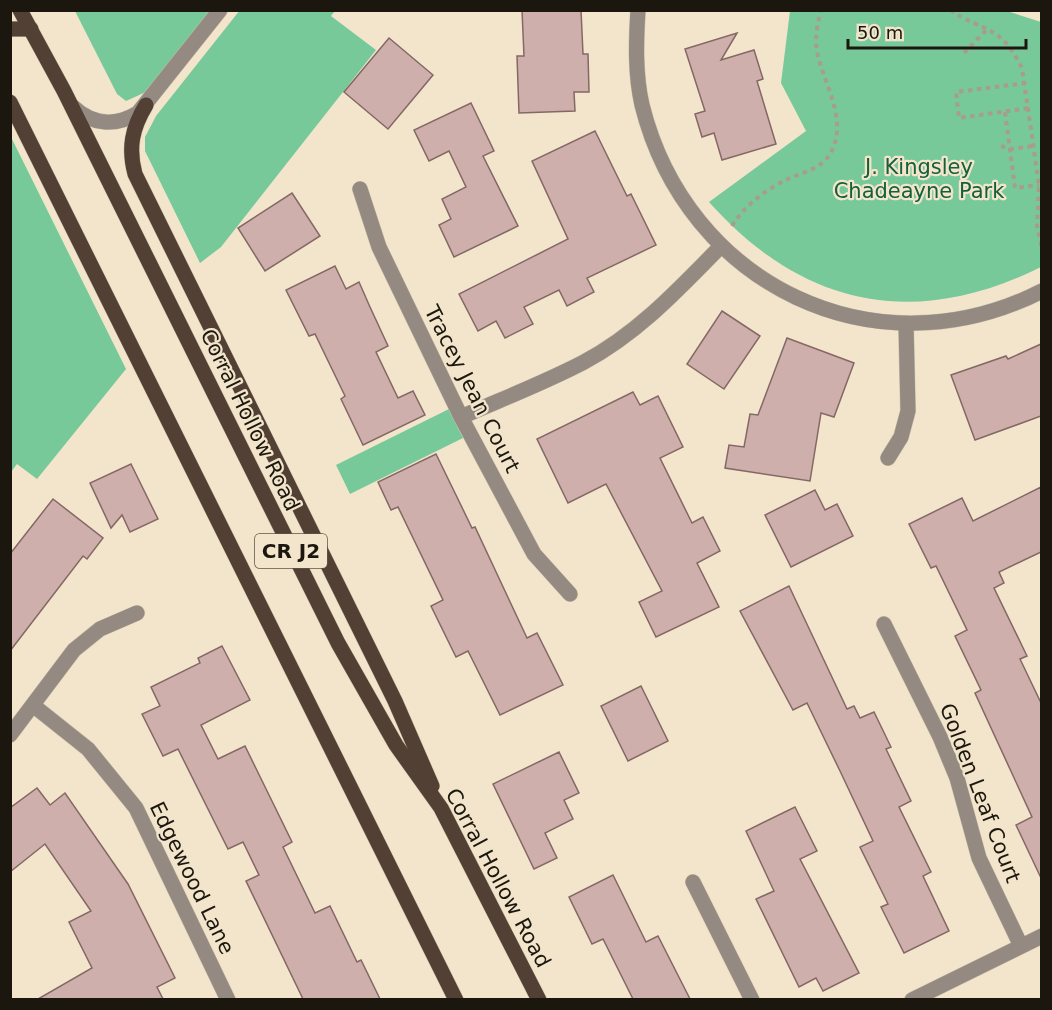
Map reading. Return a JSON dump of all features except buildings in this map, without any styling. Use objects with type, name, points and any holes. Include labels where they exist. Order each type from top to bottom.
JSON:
[{"type":"main road","name":"Corral Hollow Road","points":[[20,10],[72,106],[338,643],[396,745],[441,808],[539,999]]},
{"type":"main road","points":[[10,29],[31,29]]},
{"type":"main road","name":"CR J2","points":[[10,102],[456,999]]},
{"type":"main road","points":[[146,105],[132,133],[130,148],[135,174],[395,701],[441,808]]},
{"type":"street","points":[[72,106],[89,119],[109,123],[130,118],[146,105],[220,10]]},
{"type":"street","points":[[638,10],[635,50],[642,105],[667,174],[692,212],[721,246],[766,282],[799,299],[863,320],[906,324],[954,321],[995,311],[1041,291]]},
{"type":"street","name":"Tracey Jean Court","points":[[360,189],[379,247],[461,417],[534,554],[570,594]]},
{"type":"street","points":[[461,417],[584,362],[625,336],[657,309],[721,246]]},
{"type":"street","points":[[888,458],[901,437],[908,411],[906,324]]},
{"type":"street","points":[[10,735],[74,650],[100,629],[137,613]]},
{"type":"street","name":"Golden Leaf Court","points":[[884,624],[940,737],[957,778],[979,858],[1022,945]]},
{"type":"street","name":"Edgewood Lane","points":[[34,706],[88,749],[136,808],[228,999]]},
{"type":"street","points":[[693,882],[752,999]]},
{"type":"street","points":[[912,999],[1041,936]]},
{"type":"path","points":[[721,246],[738,217],[757,199],[786,180],[818,166],[829,156],[834,146],[835,111],[817,45],[821,10]]},
{"type":"path","points":[[950,10],[988,28],[1005,40],[1014,53],[1026,83],[1039,184],[1037,226],[1041,250]]},
{"type":"path","points":[[964,53],[988,28]]},
{"type":"path","points":[[1026,83],[956,92],[959,118],[1029,108]]},
{"type":"path","points":[[1005,112],[1015,188],[1039,184]]},
{"type":"path","points":[[1001,146],[1010,149],[1034,147]]},
{"type":"green space","points":[[240,10],[335,11],[331,16],[376,50],[221,247],[200,263],[145,151],[145,137],[156,116]]},
{"type":"green space","points":[[75,11],[212,11],[148,91],[126,101],[117,94]]},
{"type":"green space","name":"J. Kingsley Chadeayne Park","points":[[790,11],[1007,11],[1041,22],[1041,267],[994,287],[949,298],[905,302],[863,298],[822,285],[783,265],[745,238],[709,202],[806,131],[781,83]]},
{"type":"green space","points":[[10,135],[126,369],[37,479],[17,464],[11,472]]},
{"type":"green space","points":[[449,409],[463,438],[350,494],[336,465]]}]
